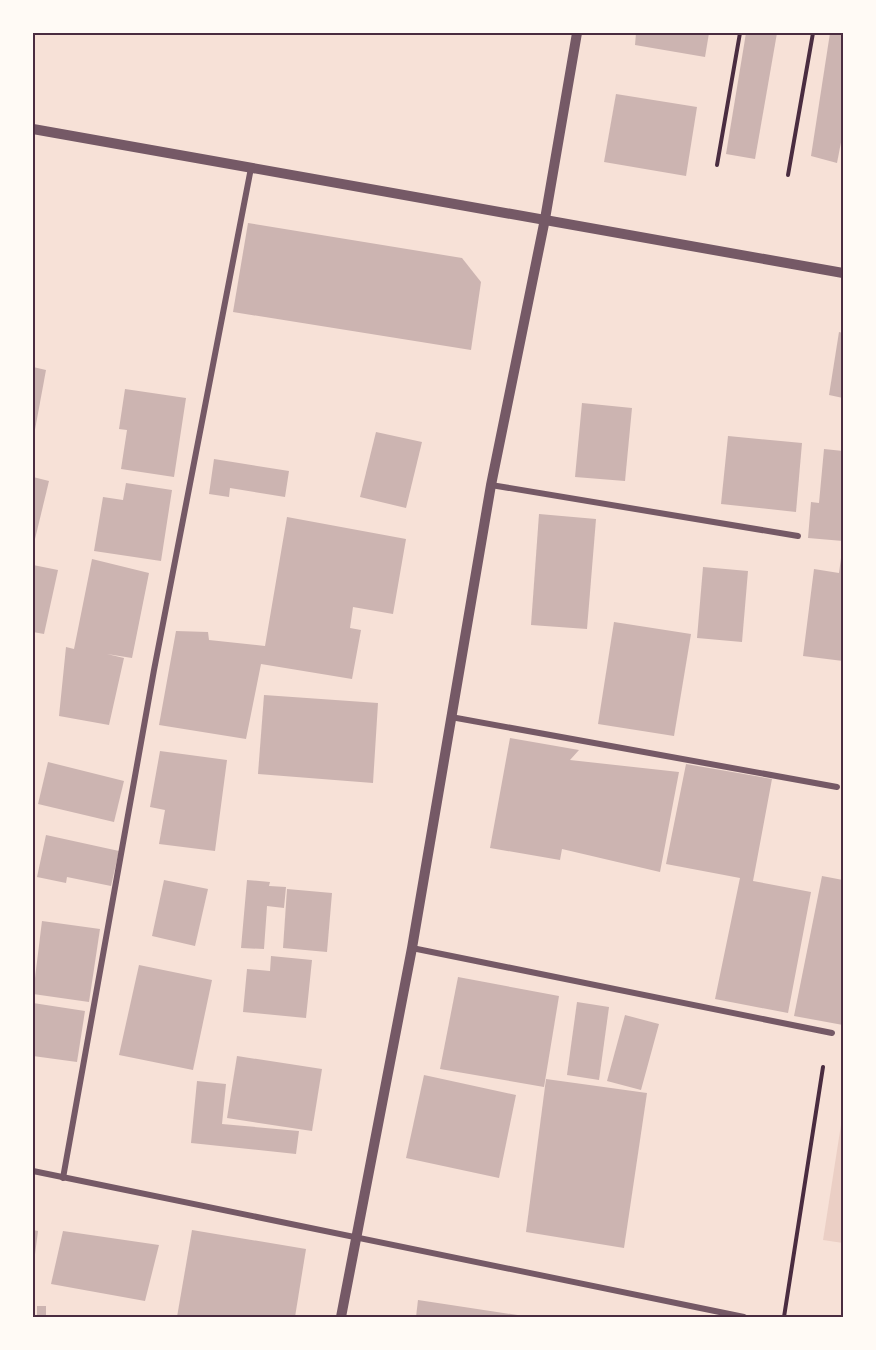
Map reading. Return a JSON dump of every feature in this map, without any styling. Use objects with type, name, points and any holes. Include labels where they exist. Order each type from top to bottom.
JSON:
[{"type":"street","points":[[341,1317],[412,948],[491,485],[545,219],[577,33]]},
{"type":"street","points":[[33,129],[843,273]]},
{"type":"street","points":[[63,1178],[154,670],[251,168]]},
{"type":"street","points":[[491,485],[798,537]]},
{"type":"street","points":[[451,717],[837,787]]},
{"type":"street","points":[[412,948],[832,1033]]},
{"type":"street","points":[[33,1170],[744,1317]]},
{"type":"path","points":[[717,165],[740,33]]},
{"type":"path","points":[[788,175],[813,33]]},
{"type":"path","points":[[784,1317],[823,1067]]},
{"type":"shaded area","points":[[843,1112],[843,1243],[823,1240]]},
{"type":"building","points":[[636,33],[709,33],[705,57],[635,45]]},
{"type":"building","points":[[746,33],[777,33],[755,159],[726,154]]},
{"type":"building","points":[[830,33],[843,33],[843,132],[837,163],[811,156]]},
{"type":"building","points":[[616,94],[697,107],[686,176],[604,162]]},
{"type":"building","points":[[248,223],[462,258],[481,282],[471,350],[233,312]]},
{"type":"building","points":[[839,332],[843,333],[843,398],[829,395]]},
{"type":"building","points":[[33,367],[46,370],[34,435],[33,435]]},
{"type":"building","points":[[125,389],[186,398],[174,477],[121,469],[127,430],[119,429]]},
{"type":"building","points":[[582,403],[632,408],[625,481],[575,477]]},
{"type":"building","points":[[376,432],[422,442],[406,508],[360,497]]},
{"type":"building","points":[[728,436],[802,443],[796,512],[721,504]]},
{"type":"building","points":[[824,449],[843,451],[843,541],[808,538],[811,502],[819,503]]},
{"type":"building","points":[[214,459],[289,471],[285,497],[230,488],[229,497],[209,494]]},
{"type":"building","points":[[33,477],[49,481],[35,539],[33,539]]},
{"type":"building","points":[[126,483],[172,490],[161,561],[94,551],[103,497],[123,500]]},
{"type":"building","points":[[539,514],[596,519],[587,629],[531,625]]},
{"type":"building","points":[[287,517],[406,539],[393,614],[353,607],[350,628],[361,630],[352,679],[261,664],[246,739],[159,725],[176,631],[208,632],[209,640],[265,646]]},
{"type":"building","points":[[841,558],[843,558],[843,661],[803,656],[814,569],[839,573]]},
{"type":"building","points":[[92,559],[149,573],[132,658],[107,654],[124,658],[109,725],[59,716],[66,647],[74,649]]},
{"type":"building","points":[[33,565],[58,570],[44,634],[33,632]]},
{"type":"building","points":[[703,567],[748,571],[742,642],[697,638]]},
{"type":"building","points":[[614,622],[691,634],[674,736],[598,724]]},
{"type":"building","points":[[264,695],[378,703],[373,783],[258,774]]},
{"type":"building","points":[[510,738],[579,750],[570,760],[679,772],[660,872],[562,849],[560,860],[490,848]]},
{"type":"building","points":[[160,751],[227,760],[215,851],[159,844],[165,810],[150,807]]},
{"type":"building","points":[[48,762],[124,781],[114,822],[38,804]]},
{"type":"building","points":[[686,764],[772,779],[753,881],[811,892],[788,1013],[715,999],[740,878],[666,864]]},
{"type":"building","points":[[46,835],[119,851],[111,886],[67,877],[66,883],[37,877]]},
{"type":"building","points":[[822,876],[843,880],[843,1025],[794,1016]]},
{"type":"building","points":[[164,880],[208,889],[195,946],[152,936]]},
{"type":"building","points":[[247,880],[270,882],[269,886],[286,887],[284,908],[267,906],[264,949],[241,948]]},
{"type":"building","points":[[287,889],[332,893],[327,952],[283,948]]},
{"type":"building","points":[[42,921],[100,929],[89,1002],[33,994]]},
{"type":"building","points":[[271,956],[312,960],[306,1018],[243,1012],[247,969],[270,971]]},
{"type":"building","points":[[139,965],[212,980],[193,1070],[119,1055]]},
{"type":"building","points":[[458,977],[559,996],[544,1087],[440,1069]]},
{"type":"building","points":[[577,1002],[609,1007],[599,1080],[567,1075]]},
{"type":"building","points":[[33,1003],[85,1011],[77,1062],[33,1056]]},
{"type":"building","points":[[625,1015],[659,1024],[641,1090],[607,1081]]},
{"type":"building","points":[[237,1056],[322,1069],[312,1131],[227,1118]]},
{"type":"building","points":[[424,1075],[516,1095],[499,1178],[406,1158]]},
{"type":"building","points":[[546,1079],[647,1093],[624,1248],[526,1232]]},
{"type":"building","points":[[197,1081],[226,1084],[222,1124],[299,1131],[296,1154],[191,1143]]},
{"type":"building","points":[[33,1230],[38,1231],[34,1262],[33,1262]]},
{"type":"building","points":[[192,1230],[306,1249],[295,1317],[177,1317]]},
{"type":"building","points":[[63,1231],[159,1245],[145,1301],[51,1284]]},
{"type":"building","points":[[418,1300],[524,1316],[524,1317],[416,1317]]},
{"type":"building","points":[[37,1306],[46,1306],[46,1317],[37,1317]]}]
